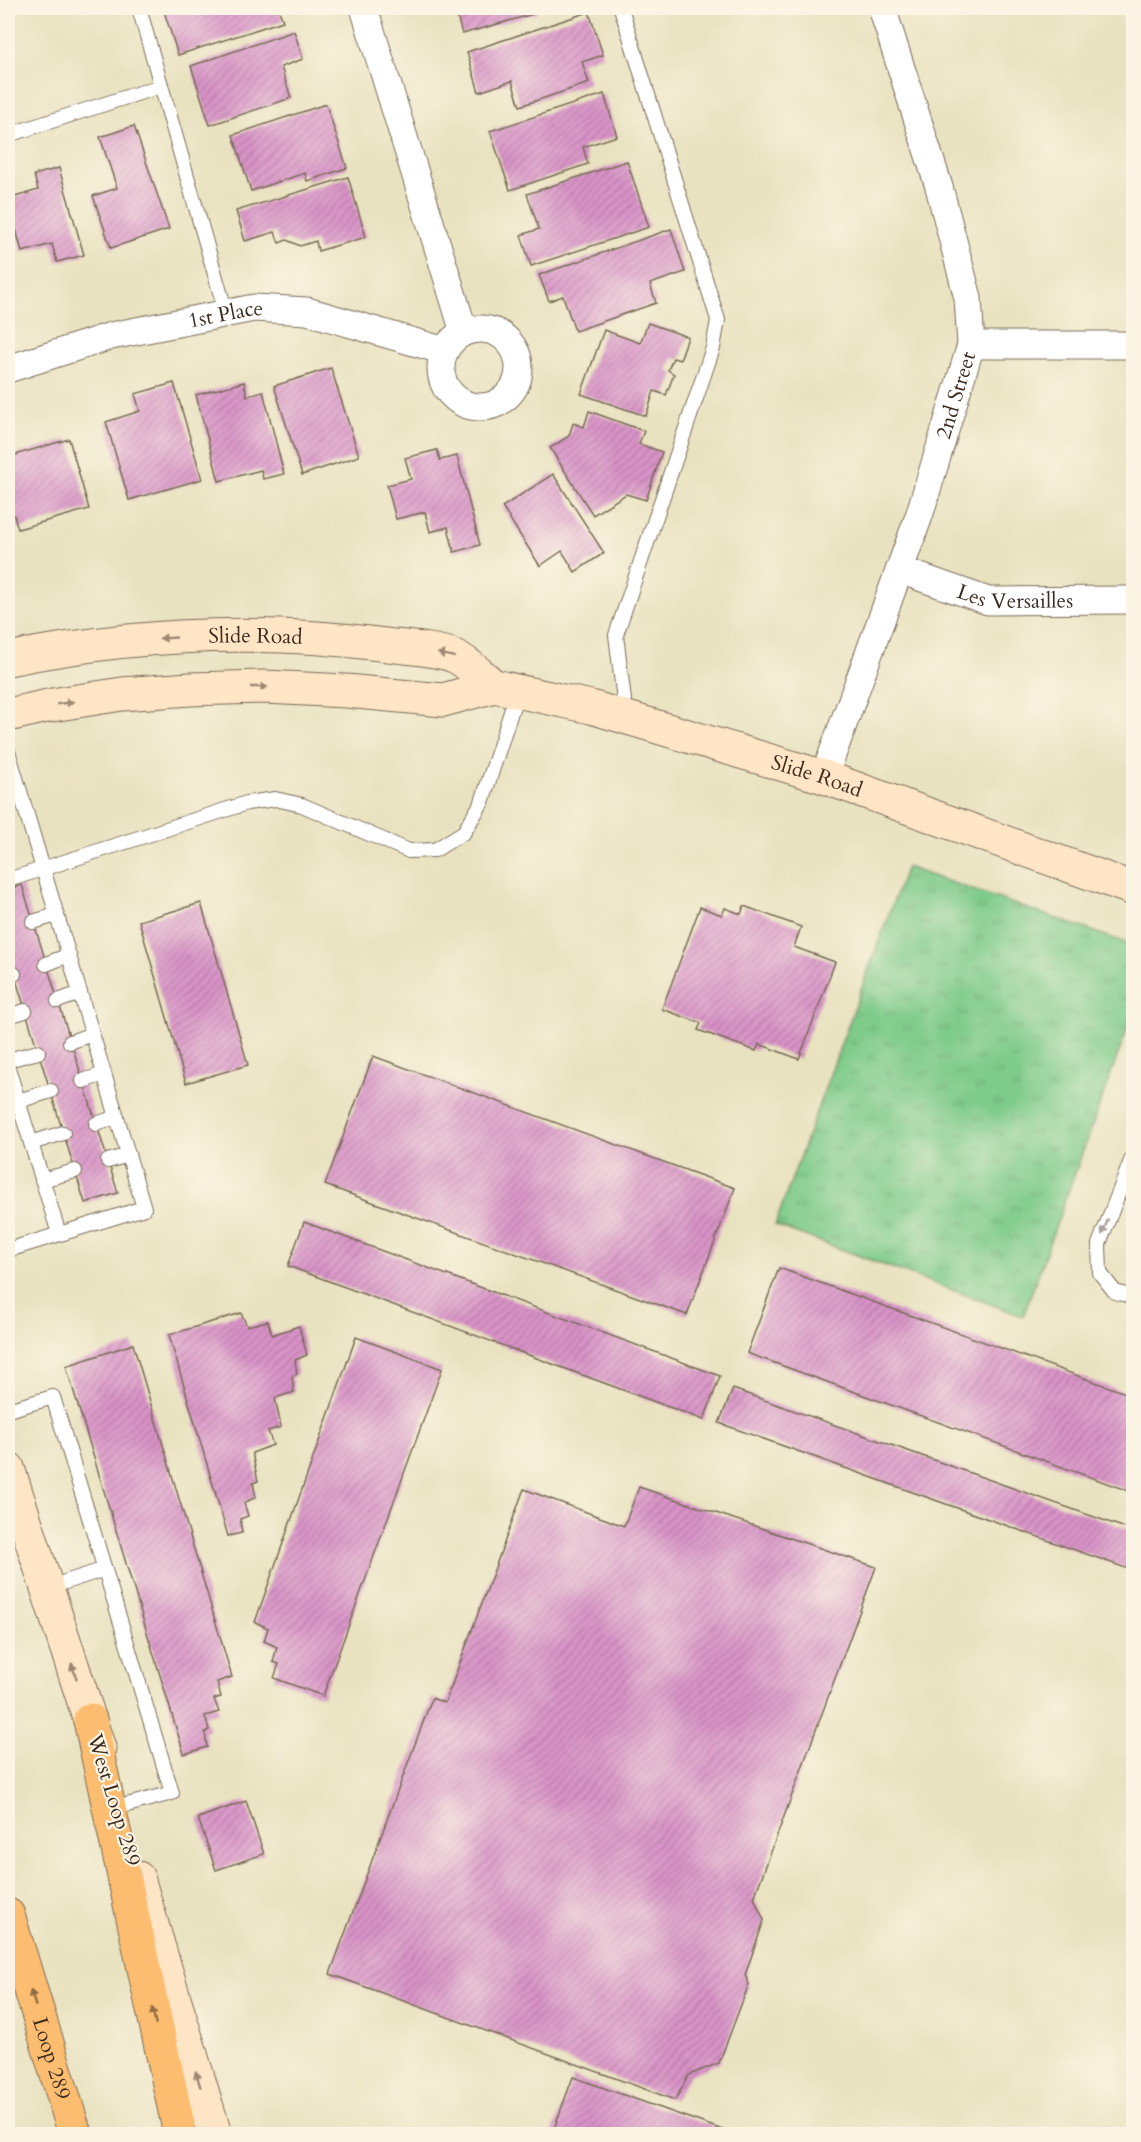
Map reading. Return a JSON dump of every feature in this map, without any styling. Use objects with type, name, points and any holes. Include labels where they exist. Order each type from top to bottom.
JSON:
[{"type":"highway","points":[[90,1720],[180,2134]]},
{"type":"highway","name":"Loop 289","points":[[8,1915],[75,2134]]},
{"type":"main road","name":"Slide Road","points":[[8,659],[102,644],[243,635],[326,637],[454,656],[506,688],[591,707],[824,777],[1133,889]]},
{"type":"main road","name":"Slide Road","points":[[8,716],[52,705],[122,694],[190,689],[264,687],[346,691],[443,700],[506,688]]},
{"type":"main road","name":"West Loop 289","points":[[8,1468],[90,1720],[215,2134]]},
{"type":"street","name":"1st Place","points":[[8,369],[111,336],[254,308],[308,311],[454,342],[364,8]]},
{"type":"street","name":"2nd Street","points":[[824,777],[919,516],[971,345],[968,298],[939,187],[882,8]]},
{"type":"street","points":[[971,345],[1134,345]]},
{"type":"street","name":"Les Versailles","points":[[900,570],[988,601],[1134,600]]},
{"type":"lane","points":[[139,8],[225,313]]},
{"type":"lane","points":[[621,8],[718,320],[713,348],[616,635],[627,718]]},
{"type":"lane","points":[[8,135],[161,86]]},
{"type":"lane","points":[[8,880],[247,803],[276,799],[302,805],[409,851],[435,850],[464,832],[482,802],[506,688]]},
{"type":"lane","points":[[8,751],[144,1208],[8,1250]]},
{"type":"lane","points":[[33,922],[56,915]]},
{"type":"lane","points":[[46,964],[69,956]]},
{"type":"lane","points":[[58,1001],[80,993]]},
{"type":"lane","points":[[8,1016],[25,1011]]},
{"type":"lane","points":[[70,1042],[92,1034]]},
{"type":"lane","points":[[8,1060],[38,1052]]},
{"type":"lane","points":[[8,1068],[59,1234]]},
{"type":"lane","points":[[83,1081],[104,1074]]},
{"type":"lane","points":[[18,1101],[51,1091]]},
{"type":"lane","points":[[96,1124],[117,1117]]},
{"type":"lane","points":[[31,1143],[63,1133]]},
{"type":"lane","points":[[1134,1153],[1099,1244],[1100,1273],[1115,1292],[1134,1297]]},
{"type":"lane","points":[[108,1161],[128,1155]]},
{"type":"lane","points":[[42,1180],[75,1171]]},
{"type":"lane","points":[[8,1410],[53,1397],[171,1793],[117,1808]]},
{"type":"lane","points":[[47,1588],[105,1569]]},
{"type":"green space","points":[[906,867],[1133,945],[1133,1013],[1023,1316],[775,1225]]},
{"type":"building","points":[[163,8],[278,8],[283,21],[178,55]]},
{"type":"building","points":[[455,8],[535,8],[537,13],[462,34]]},
{"type":"building","points":[[589,12],[603,55],[582,62],[589,83],[520,106],[512,81],[479,92],[467,52]]},
{"type":"building","points":[[294,31],[303,59],[281,67],[291,98],[210,125],[191,66]]},
{"type":"building","points":[[604,94],[617,136],[583,147],[588,164],[510,190],[490,131]]},
{"type":"building","points":[[326,104],[347,168],[307,181],[305,173],[251,191],[233,135]]},
{"type":"building","points":[[134,126],[169,229],[111,248],[93,196],[117,188],[100,137]]},
{"type":"building","points":[[627,161],[649,227],[531,266],[521,235],[539,229],[527,194]]},
{"type":"building","points":[[59,168],[84,255],[57,262],[52,244],[22,252],[8,199],[38,190],[34,175]]},
{"type":"building","points":[[348,177],[366,237],[318,251],[316,241],[300,246],[287,240],[279,243],[275,232],[245,241],[236,211]]},
{"type":"building","points":[[671,229],[685,272],[650,284],[656,303],[575,331],[563,296],[549,301],[539,275]]},
{"type":"building","points":[[648,323],[688,337],[680,360],[673,358],[668,370],[674,374],[666,395],[654,391],[646,416],[581,394],[604,330],[640,343]]},
{"type":"building","points":[[331,368],[359,456],[302,475],[274,386]]},
{"type":"building","points":[[244,382],[247,396],[263,391],[284,474],[263,479],[261,470],[219,481],[196,395]]},
{"type":"building","points":[[174,383],[202,479],[129,500],[106,422],[140,411],[135,394]]},
{"type":"building","points":[[589,411],[644,431],[639,444],[662,452],[646,500],[626,494],[593,515],[550,448],[569,436],[573,423],[584,427]]},
{"type":"building","points":[[69,439],[89,509],[18,529],[14,515],[8,517],[8,457]]},
{"type":"building","points":[[437,450],[440,460],[457,456],[480,545],[454,552],[448,527],[430,532],[425,512],[396,519],[387,485],[411,479],[405,458]]},
{"type":"building","points":[[553,474],[604,553],[575,572],[562,551],[540,566],[502,507]]},
{"type":"building","points":[[22,885],[118,1193],[85,1203],[8,954],[8,889]]},
{"type":"building","points":[[201,903],[248,1065],[186,1083],[139,921]]},
{"type":"building","points":[[744,906],[801,927],[794,947],[835,962],[799,1059],[759,1044],[756,1051],[698,1030],[701,1023],[662,1009],[700,907],[722,915],[725,908],[741,914]]},
{"type":"building","points":[[373,1056],[735,1188],[687,1315],[325,1185]]},
{"type":"building","points":[[304,1222],[720,1376],[704,1420],[288,1266]]},
{"type":"building","points":[[779,1268],[1134,1396],[1134,1493],[747,1353]]},
{"type":"building","points":[[241,1313],[247,1326],[268,1321],[272,1335],[299,1326],[307,1355],[295,1360],[297,1374],[292,1377],[294,1392],[275,1398],[281,1427],[268,1431],[273,1445],[252,1453],[258,1481],[253,1483],[256,1497],[244,1503],[248,1516],[240,1519],[242,1533],[228,1536],[169,1335]]},
{"type":"building","points":[[356,1337],[442,1369],[323,1696],[274,1678],[279,1664],[273,1662],[277,1647],[264,1641],[268,1628],[255,1622]]},
{"type":"building","points":[[133,1344],[232,1677],[217,1682],[221,1697],[214,1699],[219,1712],[205,1716],[209,1730],[205,1732],[207,1747],[184,1754],[66,1366]]},
{"type":"building","points":[[733,1389],[1134,1531],[1134,1571],[719,1423]]},
{"type":"building","points":[[639,1487],[876,1567],[754,1898],[764,1920],[745,1975],[749,1984],[719,2063],[689,2075],[675,2100],[330,1974],[432,1698],[445,1703],[524,1489],[624,1526]]},
{"type":"building","points":[[246,1801],[264,1854],[216,1870],[198,1818]]},
{"type":"building","points":[[573,2077],[734,2134],[552,2134]]}]
